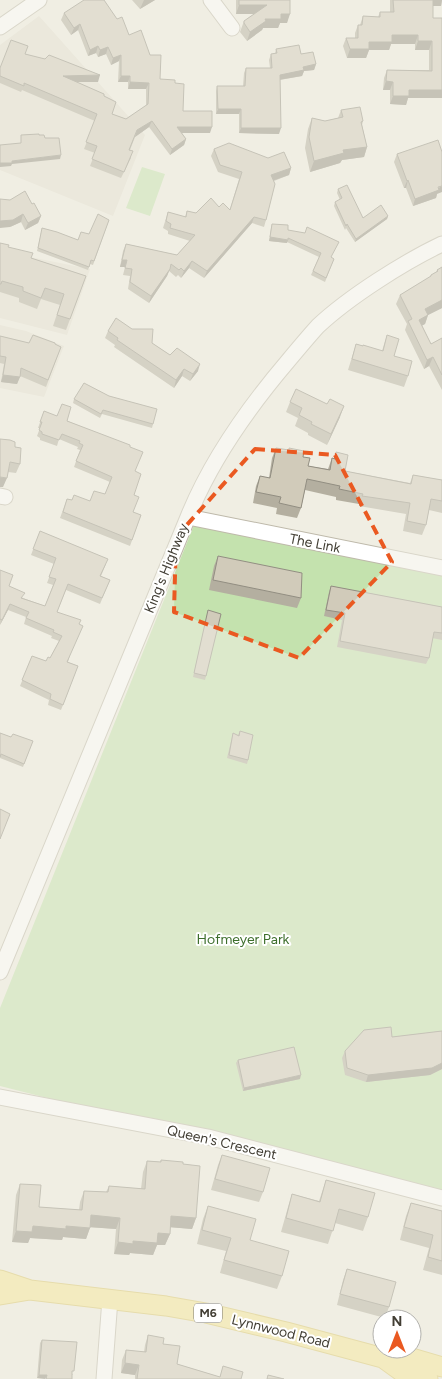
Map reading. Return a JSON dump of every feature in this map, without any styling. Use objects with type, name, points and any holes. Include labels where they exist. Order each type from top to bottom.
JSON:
[{"type":"main road","name":"Lynnwood Road","points":[[0,1280],[30,1290],[206,1312],[372,1355]]},
{"type":"main road","name":"Lynnwood Road","points":[[0,1295],[30,1290]]},
{"type":"main road","name":"Lynnwood Road","points":[[384,1359],[401,1371],[428,1379]]},
{"type":"main road","name":"Lynnwood Road","points":[[416,1359],[442,1367]]},
{"type":"street","points":[[0,27],[39,0]]},
{"type":"street","points":[[212,0],[232,28]]},
{"type":"street","name":"King's Highway","points":[[0,972],[209,470],[276,375],[318,327],[370,287],[442,244]]},
{"type":"street","name":"The Link","points":[[188,517],[442,568]]},
{"type":"street","name":"Queen's Crescent","points":[[0,1097],[208,1137],[442,1198]]},
{"type":"street","points":[[104,1379],[110,1299]]},
{"type":"highlighted area","points":[[255,449],[335,455],[392,562],[299,658],[174,612],[176,537]]},
{"type":"shaded area","points":[[39,16],[145,135],[113,216],[0,170],[0,45]]},
{"type":"shaded area","points":[[0,251],[90,269],[67,335],[0,318]]},
{"type":"shaded area","points":[[0,325],[26,331],[64,346],[44,397],[0,388]]},
{"type":"green space","points":[[142,167],[165,174],[150,216],[126,208]]},
{"type":"green space","name":"Hofmeyer Park","points":[[194,525],[442,568],[442,1198],[0,1086],[0,1008]]},
{"type":"building","points":[[84,0],[104,0],[117,19],[122,17],[129,35],[141,30],[150,55],[161,55],[160,79],[175,80],[175,83],[184,84],[183,111],[212,111],[212,127],[177,127],[186,139],[172,149],[152,121],[137,130],[129,150],[133,151],[124,172],[92,159],[97,146],[86,142],[97,114],[24,83],[24,86],[0,76],[0,68],[11,40],[28,46],[25,54],[45,59],[49,55],[100,75],[63,76],[104,94],[104,96],[116,102],[112,114],[126,119],[148,104],[149,83],[130,82],[130,76],[121,76],[121,55],[113,58],[108,47],[100,50],[98,46],[90,50],[80,24],[74,28],[64,13]]},
{"type":"building","points":[[239,0],[290,0],[290,14],[281,14],[281,19],[265,19],[266,21],[250,32],[244,21],[267,5],[239,5]]},
{"type":"building","points":[[393,0],[433,0],[433,18],[442,18],[442,90],[409,90],[409,96],[393,96],[393,82],[386,81],[387,70],[432,71],[432,41],[418,41],[418,35],[392,35],[392,42],[369,42],[369,49],[350,49],[346,38],[358,38],[358,25],[362,25],[363,16],[380,17],[380,12],[394,12]]},
{"type":"building","points":[[299,45],[301,54],[313,52],[316,64],[303,67],[304,70],[280,75],[281,128],[241,128],[241,109],[218,109],[217,86],[245,86],[246,68],[272,68],[271,54],[277,53],[276,49]]},
{"type":"building","points":[[360,107],[363,121],[361,122],[367,147],[343,150],[344,153],[314,161],[309,137],[312,118],[325,121],[343,117],[341,110]]},
{"type":"building","points":[[21,135],[44,135],[45,138],[59,138],[61,155],[12,161],[12,163],[0,163],[0,145],[21,143]]},
{"type":"building","points":[[438,140],[442,152],[442,186],[438,187],[439,190],[415,199],[397,154]]},
{"type":"building","points":[[229,143],[268,158],[284,152],[291,168],[271,175],[275,184],[266,220],[254,217],[207,271],[192,261],[184,271],[171,264],[170,269],[151,296],[130,282],[132,269],[125,268],[127,260],[122,260],[126,244],[177,255],[195,235],[170,228],[171,224],[166,221],[168,212],[186,217],[187,211],[196,213],[211,198],[219,207],[223,203],[230,210],[242,172],[220,165],[214,149]]},
{"type":"building","points":[[347,185],[363,218],[381,205],[388,216],[356,239],[347,224],[346,226],[335,202],[342,198],[338,189]]},
{"type":"building","points":[[25,191],[41,216],[28,223],[23,214],[13,220],[0,221],[0,199],[10,200]]},
{"type":"building","points":[[98,214],[109,220],[94,261],[91,260],[89,267],[38,248],[42,228],[78,240],[81,232],[89,234]]},
{"type":"building","points":[[272,224],[288,225],[288,230],[305,233],[307,227],[339,242],[331,257],[334,259],[326,278],[313,271],[321,253],[288,238],[288,240],[270,237]]},
{"type":"building","points":[[0,243],[9,245],[8,247],[33,253],[31,258],[86,276],[70,319],[57,315],[64,294],[45,288],[41,298],[23,291],[23,287],[2,281],[0,284]]},
{"type":"building","points":[[442,267],[442,300],[425,309],[428,315],[419,320],[431,344],[442,338],[442,375],[433,357],[427,360],[408,321],[412,319],[400,295]]},
{"type":"building","points":[[116,318],[132,329],[153,329],[152,343],[170,355],[177,348],[200,364],[193,374],[184,369],[176,380],[117,340],[118,338],[108,331]]},
{"type":"building","points":[[33,335],[61,347],[48,380],[21,368],[20,377],[3,375],[6,357],[0,356],[0,336],[29,343]]},
{"type":"building","points":[[387,335],[399,339],[394,356],[412,361],[408,376],[352,359],[356,344],[383,351]]},
{"type":"building","points":[[84,383],[109,396],[157,409],[153,424],[103,410],[101,414],[74,399]]},
{"type":"building","points":[[296,389],[327,404],[330,399],[344,406],[331,434],[311,424],[312,422],[299,415],[302,408],[290,402]]},
{"type":"building","points":[[62,404],[71,407],[67,421],[130,445],[130,447],[143,452],[135,471],[141,474],[134,495],[139,497],[133,512],[141,515],[132,540],[63,512],[67,499],[72,500],[74,495],[90,501],[94,491],[105,494],[112,477],[76,461],[83,445],[79,443],[80,441],[62,434],[59,440],[42,434],[39,430],[44,411],[57,416]]},
{"type":"building","points":[[0,439],[15,442],[15,447],[21,448],[20,464],[10,462],[7,478],[0,477]]},
{"type":"building","points":[[276,448],[304,451],[303,457],[310,458],[308,466],[330,470],[332,458],[335,459],[336,452],[348,455],[345,471],[411,484],[413,475],[442,480],[442,501],[431,499],[426,525],[407,521],[410,503],[362,496],[363,494],[339,489],[340,486],[307,479],[301,508],[279,503],[281,497],[256,492],[260,476],[270,478]]},
{"type":"building","points":[[40,531],[108,559],[100,576],[110,580],[102,598],[68,584],[57,612],[81,620],[79,624],[83,626],[67,662],[78,666],[63,705],[50,699],[51,694],[22,680],[32,656],[46,661],[48,657],[50,658],[62,636],[53,632],[54,630],[26,618],[29,612],[10,604],[2,620],[0,619],[0,570],[13,575],[9,586],[25,593],[21,598],[45,606],[56,579],[49,577],[56,558],[33,549]]},
{"type":"building","points":[[218,556],[302,573],[301,598],[213,580]]},
{"type":"building","points":[[331,586],[442,607],[442,633],[434,632],[429,658],[340,641],[345,613],[326,610]]},
{"type":"building","points":[[208,610],[221,614],[206,676],[194,673]]},
{"type":"building","points":[[240,731],[253,735],[248,760],[229,755],[233,733],[239,736]]},
{"type":"building","points":[[0,733],[11,737],[13,734],[33,741],[24,764],[1,754],[0,757]]},
{"type":"building","points":[[0,809],[10,814],[0,839]]},
{"type":"building","points":[[391,1027],[392,1037],[442,1031],[442,1063],[432,1068],[368,1075],[347,1068],[345,1051],[364,1030]]},
{"type":"building","points":[[294,1047],[301,1075],[244,1088],[238,1060]]},
{"type":"building","points":[[222,1155],[270,1168],[263,1192],[215,1179]]},
{"type":"building","points":[[161,1160],[200,1166],[196,1218],[171,1216],[170,1234],[158,1233],[157,1243],[133,1241],[133,1244],[118,1242],[120,1218],[91,1215],[90,1228],[66,1226],[66,1229],[33,1226],[32,1232],[16,1231],[20,1184],[41,1185],[39,1207],[82,1210],[84,1191],[108,1192],[109,1186],[145,1189],[147,1161],[161,1162]]},
{"type":"building","points":[[326,1180],[375,1193],[368,1217],[339,1209],[333,1231],[286,1218],[292,1194],[320,1202]]},
{"type":"building","points":[[411,1203],[442,1211],[442,1261],[428,1257],[433,1235],[404,1227]]},
{"type":"building","points":[[208,1206],[256,1219],[250,1240],[289,1251],[282,1276],[224,1260],[231,1238],[202,1230]]},
{"type":"building","points":[[347,1269],[396,1282],[389,1307],[340,1294]]},
{"type":"building","points":[[148,1335],[164,1338],[163,1344],[180,1346],[177,1364],[220,1377],[223,1366],[243,1372],[241,1379],[137,1379],[139,1365],[125,1363],[126,1350],[146,1352]]},
{"type":"building","points":[[42,1340],[77,1342],[72,1379],[46,1379],[47,1375],[39,1375]]},
{"type":"building","points":[[268,1375],[284,1379],[267,1379]]}]
